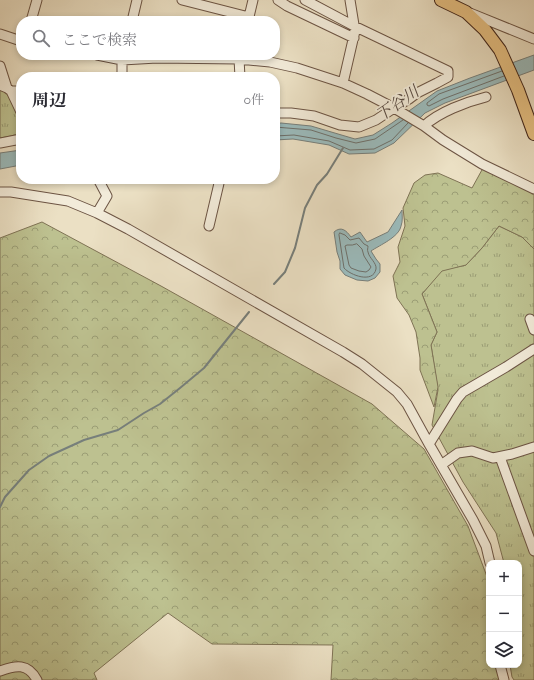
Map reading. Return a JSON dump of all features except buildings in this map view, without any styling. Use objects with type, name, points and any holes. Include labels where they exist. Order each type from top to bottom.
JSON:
[{"type":"main road","points":[[441,0],[466,12],[485,30],[500,50],[518,90],[534,134]]},
{"type":"street","points":[[32,16],[37,0]]},
{"type":"street","points":[[133,16],[137,0]]},
{"type":"street","points":[[182,0],[238,16]]},
{"type":"street","points":[[250,16],[253,0]]},
{"type":"street","points":[[278,0],[354,38]]},
{"type":"street","points":[[280,113],[314,116],[340,125],[359,127],[376,120],[417,93],[448,77],[448,71],[354,26],[305,0]]},
{"type":"street","points":[[343,83],[355,31],[350,0]]},
{"type":"street","points":[[466,12],[531,38]]},
{"type":"street","points":[[0,34],[16,39]]},
{"type":"street","points":[[122,72],[123,60]]},
{"type":"street","points":[[239,60],[240,72]]},
{"type":"street","points":[[258,60],[296,68],[343,83],[367,94],[424,126],[443,140],[482,164],[534,189]]},
{"type":"street","points":[[0,66],[6,88],[16,104]]},
{"type":"street","points":[[6,88],[16,90]]},
{"type":"street","points":[[424,126],[432,119],[458,106],[486,97]]},
{"type":"street","points":[[0,142],[16,140]]},
{"type":"street","points":[[97,213],[107,196],[101,184]]},
{"type":"street","points":[[209,226],[219,184]]},
{"type":"street","points":[[0,192],[11,192],[68,201],[97,213],[135,233],[362,364],[397,392],[407,404],[473,520],[486,546],[489,560]]},
{"type":"street","points":[[530,319],[534,330]]},
{"type":"street","points":[[429,444],[463,392],[534,349]]},
{"type":"street","points":[[441,465],[458,453],[472,452],[493,458],[534,447]]},
{"type":"street","points":[[500,457],[534,551]]},
{"type":"street","points":[[0,670],[12,666],[20,666],[28,669],[35,675],[37,680]]},
{"type":"street","points":[[501,668],[504,680]]},
{"type":"green space","points":[[0,90],[7,92],[16,111],[16,135],[0,138]]},
{"type":"green space","points":[[483,168],[534,190],[534,249],[522,237],[499,226],[482,248],[466,265],[442,271],[422,294],[437,332],[431,345],[438,387],[434,407],[420,370],[420,358],[416,332],[409,315],[397,298],[393,276],[400,262],[398,247],[405,226],[403,208],[414,183],[425,175],[438,173],[472,188]]},
{"type":"green space","points":[[42,222],[161,286],[372,404],[424,449],[468,526],[486,574],[486,668],[501,668],[504,680],[331,680],[333,645],[212,644],[168,613],[94,673],[97,680],[0,680],[0,238]]},
{"type":"green space","points":[[499,226],[522,237],[534,249],[534,680],[514,680],[510,668],[522,668],[522,560],[503,560],[496,533],[463,482],[432,425],[438,390],[431,345],[437,332],[422,294],[442,270],[466,265],[482,248]]},
{"type":"water","points":[[534,55],[534,70],[445,103],[425,113],[394,143],[375,153],[349,154],[329,145],[293,139],[280,140],[281,123],[311,126],[355,139],[373,135],[437,91]]},
{"type":"water","points":[[16,151],[16,166],[0,169],[0,153]]},
{"type":"water","points":[[402,210],[402,224],[397,234],[371,251],[380,264],[380,272],[375,278],[368,281],[357,280],[345,275],[340,269],[340,261],[334,232],[341,229],[347,232],[351,237],[360,232],[367,242],[388,232]]},
{"type":"waterway","points":[[274,284],[285,272],[295,248],[305,208],[317,185],[327,174],[343,148]]},
{"type":"waterway","points":[[0,507],[5,497],[29,470],[49,456],[84,440],[118,430],[160,404],[204,368],[249,312]]},
{"type":"water label","name":"下谷川","points":[[397,103]]}]
